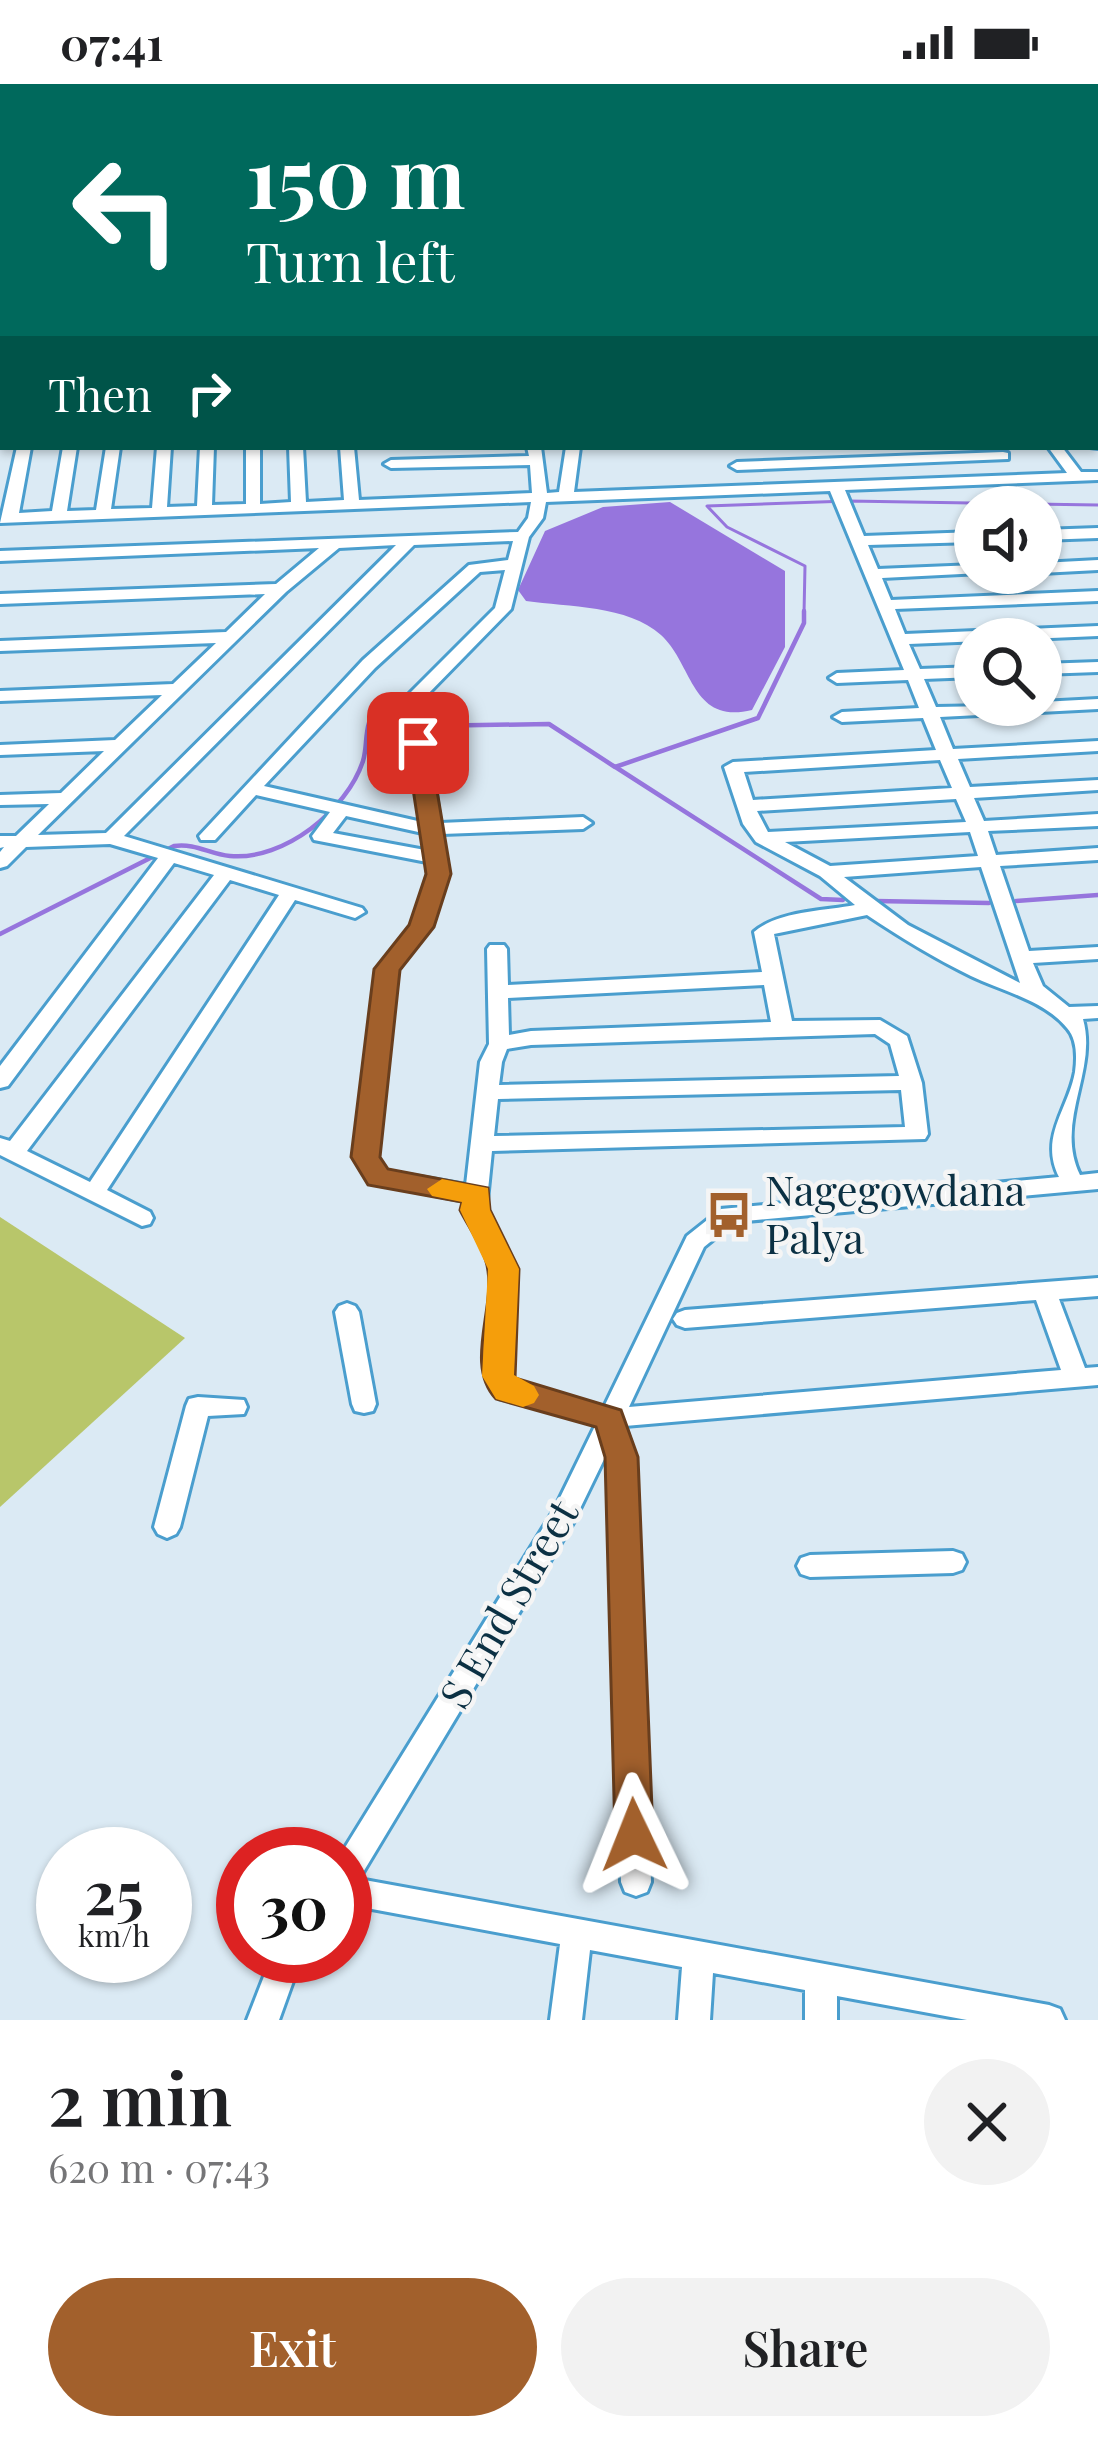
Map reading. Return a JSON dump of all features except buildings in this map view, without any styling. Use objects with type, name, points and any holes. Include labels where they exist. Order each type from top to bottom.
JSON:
[{"type":"street","points":[[215,84],[236,84]]},
{"type":"street","points":[[24,450],[5,518],[1098,476]]},
{"type":"street","points":[[59,516],[70,450]]},
{"type":"street","points":[[103,514],[113,450]]},
{"type":"street","points":[[159,512],[164,450]]},
{"type":"street","points":[[204,510],[207,450]]},
{"type":"street","points":[[253,450],[253,508]]},
{"type":"street","points":[[296,450],[298,507]]},
{"type":"street","points":[[347,450],[352,505]]},
{"type":"street","points":[[566,496],[573,450]]},
{"type":"street","points":[[735,450],[738,490]]},
{"type":"street","points":[[1056,450],[1077,477]]},
{"type":"street","points":[[737,466],[1000,452],[1022,478]]},
{"type":"street","points":[[395,503],[390,455],[535,454],[540,497],[532,528],[522,536],[503,609],[414,698],[438,874],[421,927],[387,969],[365,1157],[378,1178],[477,1195]]},
{"type":"street","points":[[836,488],[977,827],[1041,999]]},
{"type":"street","points":[[1062,534],[1098,533]]},
{"type":"street","points":[[0,556],[522,536]]},
{"type":"street","points":[[858,542],[954,538]]},
{"type":"street","points":[[111,838],[410,540]]},
{"type":"street","points":[[0,862],[280,589],[335,543]]},
{"type":"street","points":[[208,836],[369,664],[475,568],[514,564]]},
{"type":"street","points":[[1062,567],[1098,565]]},
{"type":"street","points":[[872,574],[954,571]]},
{"type":"street","points":[[0,599],[280,589]]},
{"type":"street","points":[[884,604],[1098,596]]},
{"type":"street","points":[[899,639],[1098,631]]},
{"type":"street","points":[[0,646],[231,637]]},
{"type":"street","points":[[1062,668],[1098,667]]},
{"type":"street","points":[[837,678],[954,672]]},
{"type":"street","points":[[0,696],[178,689]]},
{"type":"street","points":[[842,717],[1098,704]]},
{"type":"street","points":[[0,750],[121,745]]},
{"type":"street","points":[[1086,1182],[1060,1154],[1082,1099],[1089,1058],[1082,1032],[1041,999],[986,977],[867,909],[827,872],[763,838],[733,766],[1098,746]]},
{"type":"street","points":[[746,806],[1098,785]]},
{"type":"street","points":[[253,789],[430,829],[583,824]]},
{"type":"street","points":[[0,800],[67,798]]},
{"type":"street","points":[[342,809],[321,836],[436,858]]},
{"type":"street","points":[[763,838],[1098,820]]},
{"type":"street","points":[[0,842],[111,838],[355,912]]},
{"type":"street","points":[[827,872],[1098,854]]},
{"type":"street","points":[[0,1081],[170,856]]},
{"type":"street","points":[[142,1218],[6,1149],[226,873]]},
{"type":"street","points":[[94,1193],[291,892]]},
{"type":"street","points":[[783,1028],[764,932],[867,909]]},
{"type":"street","points":[[497,949],[499,1044],[491,1062],[475,1210],[504,1269],[498,1376],[508,1390],[610,1418],[1087,1377],[1044,1291]]},
{"type":"street","points":[[1022,957],[1098,953]]},
{"type":"street","points":[[499,992],[771,978]]},
{"type":"street","points":[[1064,1014],[1098,1012]]},
{"type":"street","points":[[483,1144],[917,1134],[900,1041],[880,1027],[531,1038],[499,1044]]},
{"type":"street","points":[[488,1092],[910,1083]]},
{"type":"street","name":"S End Street","points":[[372,1831],[564,1516],[695,1242],[729,1215],[1086,1182]]},
{"type":"street","points":[[685,1319],[1098,1287]]},
{"type":"street","points":[[347,1312],[364,1404]]},
{"type":"street","points":[[167,1527],[198,1406],[235,1407]]},
{"type":"street","points":[[610,1418],[622,1457],[636,1882]]},
{"type":"street","points":[[810,1566],[953,1562]]},
{"type":"street","points":[[372,1895],[821,1978],[955,2011],[1049,2020]]},
{"type":"street","points":[[566,2020],[578,1933]]},
{"type":"street","points":[[694,2020],[698,1956]]},
{"type":"street","points":[[820,2020],[821,1978]]},
{"type":"street","points":[[263,2020],[277,1983]]},
{"type":"green space","points":[[0,1217],[185,1338],[0,1507]]},
{"type":"shaded area","points":[[670,502],[785,571],[785,647],[752,710],[732,712],[705,701],[672,647],[647,625],[597,609],[526,601],[518,590],[545,531],[603,507]]},
{"type":"waterway","points":[[804,614],[805,566],[727,527],[707,506],[848,501],[1098,505]]},
{"type":"waterway","points":[[424,726],[549,724],[615,767],[758,718],[804,623],[804,614]]},
{"type":"waterway","points":[[0,934],[174,846],[230,856],[251,855],[292,841],[328,814],[355,779],[369,723],[412,725]]},
{"type":"waterway","points":[[617,768],[821,899],[843,900]]},
{"type":"waterway","points":[[1016,901],[1098,895]]},
{"type":"waterway","points":[[875,901],[989,903]]},
{"type":"slow traffic","points":[[442,1189],[477,1195],[475,1210],[504,1269],[498,1376],[508,1390],[523,1395]]},
{"type":"place","name":"Nagegowdana Palya","points":[[729,1215]]},
{"type":"route","points":[[418,743],[438,874],[421,927],[387,969],[365,1157],[378,1178],[477,1195],[475,1210],[504,1269],[499,1314],[498,1376],[502,1385],[610,1418],[622,1457],[634,1835]]}]
